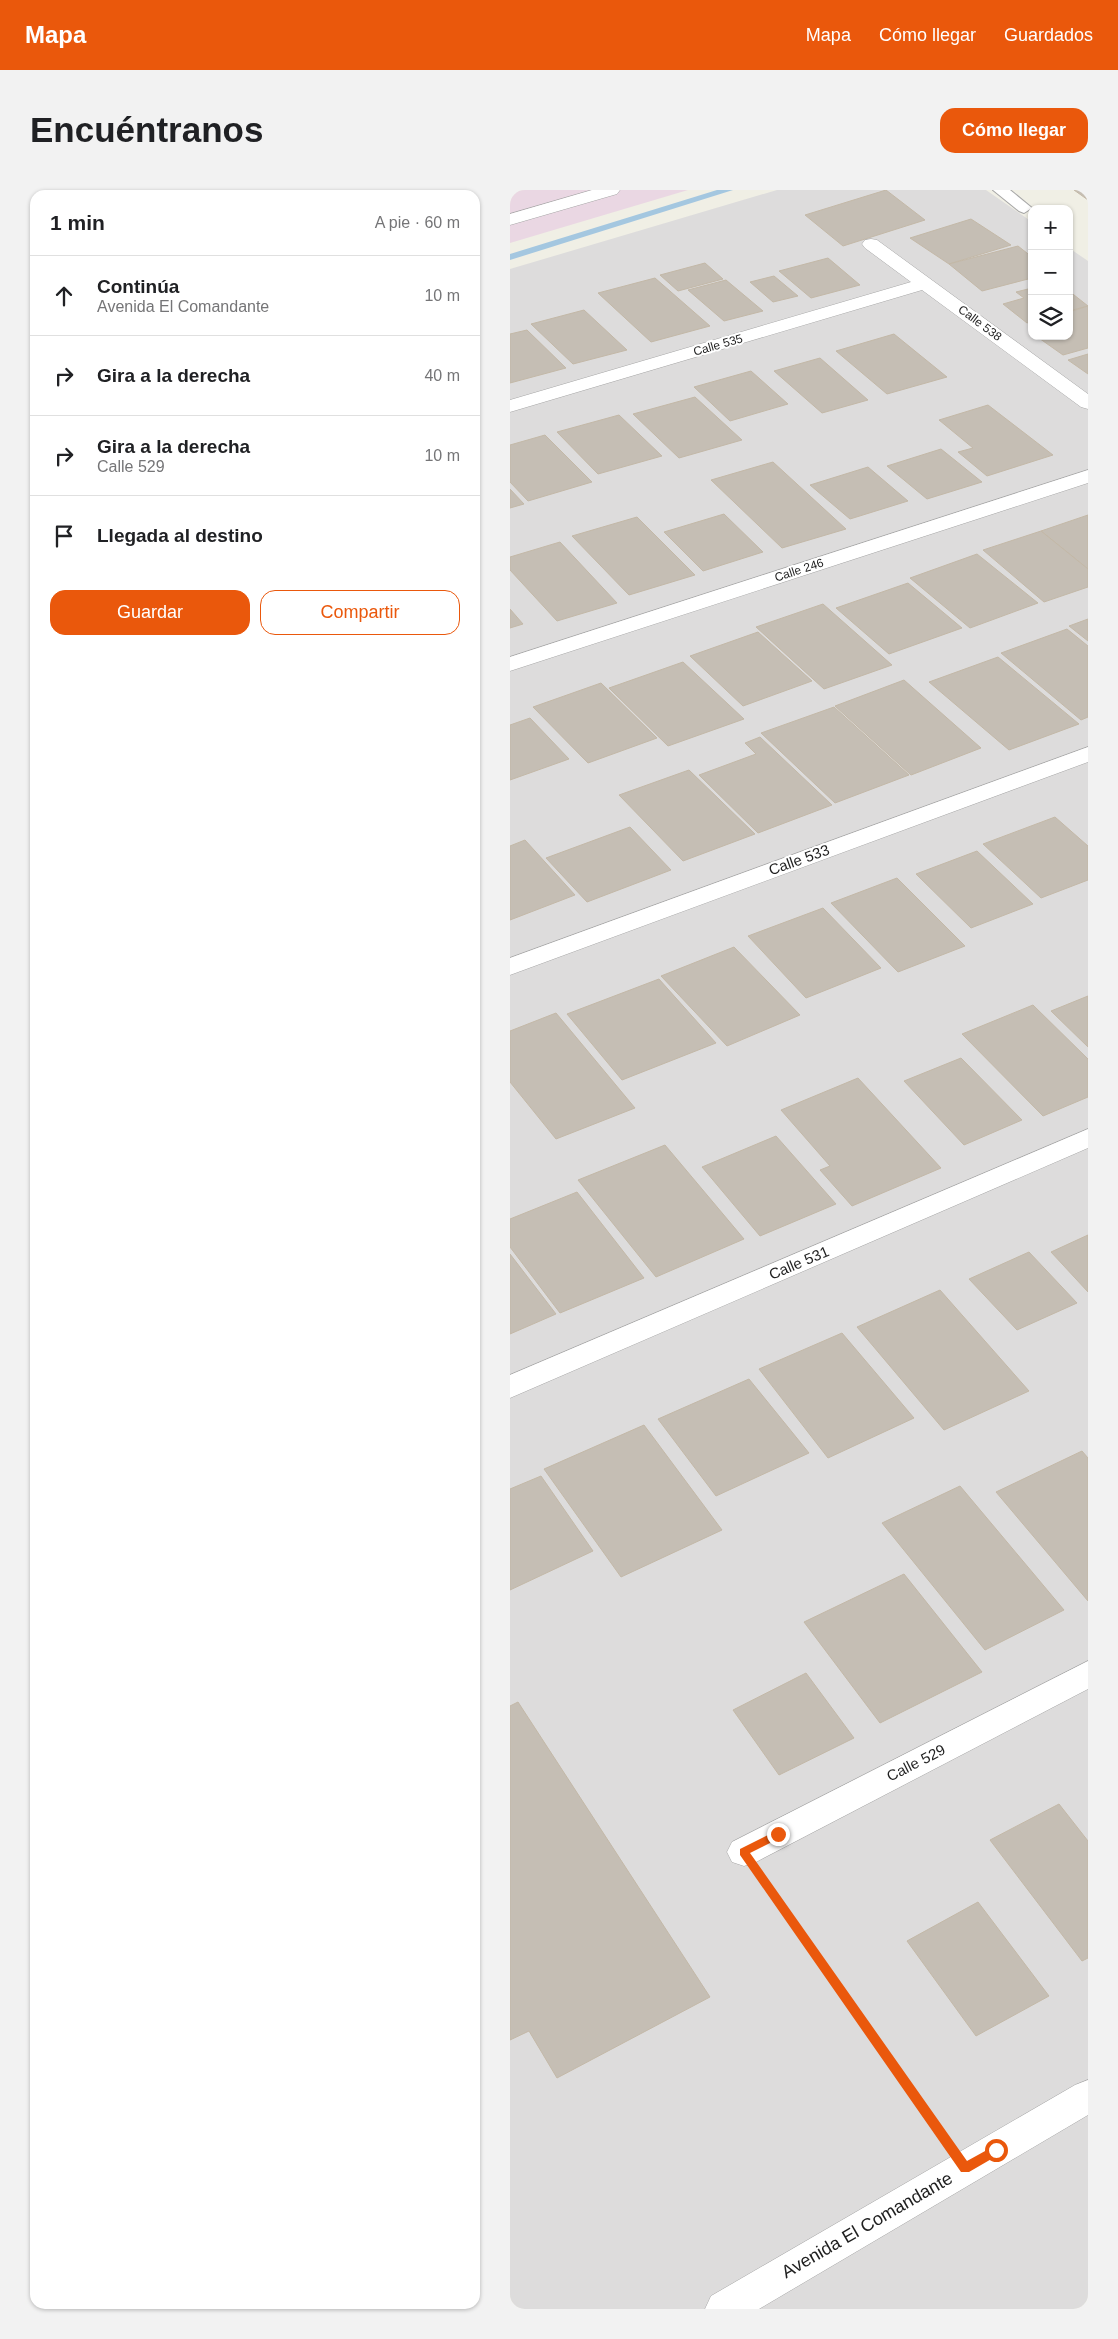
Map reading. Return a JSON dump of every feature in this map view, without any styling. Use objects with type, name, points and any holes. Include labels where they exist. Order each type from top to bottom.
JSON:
[{"type":"street","points":[[510,220],[611,190]]},
{"type":"street","name":"Calle 538","points":[[871,244],[1088,403]]},
{"type":"street","name":"Calle 535","points":[[510,406],[926,283]]},
{"type":"street","name":"Calle 246","points":[[510,664],[1088,476]]},
{"type":"street","name":"Calle 533","points":[[510,967],[1088,754]]},
{"type":"street","name":"Calle 531","points":[[510,1388],[1088,1138]]},
{"type":"street","name":"Calle 529","points":[[744,1852],[1088,1674]]},
{"type":"street","name":"Avenida El Comandante","points":[[724,2309],[1088,2096]]},
{"type":"lane","points":[[1003,190],[1024,208]]},
{"type":"path","points":[[744,1852],[965,2168]]},
{"type":"shaded area","points":[[510,190],[688,190],[510,243]]},
{"type":"shaded area","points":[[777,190],[986,190],[1028,219],[1028,340],[1073,340],[1073,251],[1088,261],[1088,2309],[510,2309],[510,269]]},
{"type":"building","points":[[886,190],[925,220],[843,246],[805,215]]},
{"type":"building","points":[[1074,190],[1088,190],[1088,200]]},
{"type":"building","points":[[971,219],[1011,245],[949,264],[910,238]]},
{"type":"building","points":[[1018,246],[1028,254],[1028,279],[982,291],[949,264]]},
{"type":"building","points":[[828,258],[860,285],[811,298],[779,271]]},
{"type":"building","points":[[705,263],[723,279],[678,291],[660,275]]},
{"type":"building","points":[[774,276],[798,296],[773,302],[750,282]]},
{"type":"building","points":[[655,278],[710,326],[651,342],[598,293]]},
{"type":"building","points":[[726,280],[763,311],[724,321],[688,290]]},
{"type":"building","points":[[1028,289],[1027,323],[1003,304],[1024,298],[1016,292]]},
{"type":"building","points":[[1073,294],[1088,306],[1073,310]]},
{"type":"building","points":[[1088,306],[1088,348],[1063,355],[1042,340],[1073,340],[1073,311]]},
{"type":"building","points":[[584,310],[627,350],[573,364],[531,324]]},
{"type":"building","points":[[527,330],[566,368],[510,383],[510,334]]},
{"type":"building","points":[[894,334],[947,377],[887,394],[836,351]]},
{"type":"building","points":[[1088,354],[1088,374],[1068,360]]},
{"type":"building","points":[[820,358],[868,400],[822,413],[774,371]]},
{"type":"building","points":[[751,371],[788,404],[730,421],[694,387]]},
{"type":"building","points":[[695,397],[742,440],[679,458],[633,414]]},
{"type":"building","points":[[988,405],[1053,455],[987,476],[958,452],[973,448],[939,420]]},
{"type":"building","points":[[619,415],[662,456],[598,474],[557,432]]},
{"type":"building","points":[[545,435],[592,482],[528,501],[510,482],[510,445]]},
{"type":"building","points":[[941,449],[982,482],[927,499],[887,466]]},
{"type":"building","points":[[773,462],[846,529],[782,548],[711,480]]},
{"type":"building","points":[[868,467],[908,501],[850,519],[810,485]]},
{"type":"building","points":[[510,489],[524,504],[510,508]]},
{"type":"building","points":[[724,514],[763,552],[703,571],[664,532]]},
{"type":"building","points":[[1088,515],[1088,569],[1041,531]]},
{"type":"building","points":[[637,517],[695,575],[629,595],[572,536]]},
{"type":"building","points":[[1041,531],[1088,569],[1088,587],[1044,602],[983,550]]},
{"type":"building","points":[[560,542],[617,603],[557,621],[510,570],[510,557]]},
{"type":"building","points":[[977,554],[1038,603],[970,628],[910,578]]},
{"type":"building","points":[[908,583],[962,628],[889,654],[836,608]]},
{"type":"building","points":[[823,604],[892,665],[824,689],[756,627]]},
{"type":"building","points":[[510,609],[523,624],[510,628]]},
{"type":"building","points":[[1088,619],[1088,641],[1069,626]]},
{"type":"building","points":[[1067,629],[1088,646],[1088,717],[1081,720],[1001,653]]},
{"type":"building","points":[[758,632],[812,681],[743,706],[690,656]]},
{"type":"building","points":[[998,657],[1079,724],[1009,750],[929,682]]},
{"type":"building","points":[[683,662],[744,719],[668,746],[609,688]]},
{"type":"building","points":[[904,680],[981,748],[911,775],[835,706]]},
{"type":"building","points":[[601,683],[657,738],[588,763],[533,707]]},
{"type":"building","points":[[834,707],[909,775],[835,803],[761,733]]},
{"type":"building","points":[[530,718],[569,759],[510,780],[510,725]]},
{"type":"building","points":[[760,737],[832,805],[758,833],[699,775],[756,754],[745,743]]},
{"type":"building","points":[[689,770],[755,834],[683,861],[619,795]]},
{"type":"building","points":[[1055,817],[1088,846],[1088,880],[1041,898],[983,844]]},
{"type":"building","points":[[630,827],[671,870],[587,902],[546,858]]},
{"type":"building","points":[[525,840],[575,895],[510,920],[510,846]]},
{"type":"building","points":[[977,851],[1033,904],[971,928],[916,874]]},
{"type":"building","points":[[897,878],[965,946],[898,972],[831,903]]},
{"type":"building","points":[[823,908],[881,968],[806,998],[748,936]]},
{"type":"building","points":[[734,947],[800,1015],[727,1046],[661,976]]},
{"type":"building","points":[[659,979],[716,1043],[622,1080],[567,1014]]},
{"type":"building","points":[[1088,996],[1088,1047],[1051,1011]]},
{"type":"building","points":[[1033,1005],[1088,1059],[1088,1097],[1043,1116],[962,1034]]},
{"type":"building","points":[[556,1013],[635,1108],[556,1139],[510,1082],[510,1031]]},
{"type":"building","points":[[961,1058],[1022,1120],[964,1145],[904,1081]]},
{"type":"building","points":[[858,1078],[941,1168],[852,1206],[820,1170],[830,1166],[781,1110]]},
{"type":"building","points":[[776,1136],[836,1204],[760,1236],[702,1167]]},
{"type":"building","points":[[665,1145],[744,1239],[656,1277],[578,1180]]},
{"type":"building","points":[[577,1192],[644,1278],[560,1313],[510,1247],[510,1219]]},
{"type":"building","points":[[1088,1235],[1088,1292],[1051,1252]]},
{"type":"building","points":[[1029,1252],[1077,1303],[1017,1330],[969,1279]]},
{"type":"building","points":[[510,1254],[556,1314],[510,1334]]},
{"type":"building","points":[[940,1290],[1029,1391],[944,1430],[857,1327]]},
{"type":"building","points":[[842,1333],[914,1418],[828,1458],[759,1369]]},
{"type":"building","points":[[749,1379],[809,1453],[716,1496],[658,1419]]},
{"type":"building","points":[[644,1425],[722,1530],[621,1577],[544,1469]]},
{"type":"building","points":[[1082,1451],[1088,1458],[1088,1601],[996,1492]]},
{"type":"building","points":[[541,1476],[593,1551],[510,1590],[510,1489]]},
{"type":"building","points":[[960,1486],[1064,1610],[985,1650],[882,1523]]},
{"type":"building","points":[[904,1574],[982,1672],[880,1723],[804,1622]]},
{"type":"building","points":[[806,1673],[854,1738],[779,1775],[733,1710]]},
{"type":"building","points":[[518,1702],[710,1997],[557,2078],[529,2031],[510,2040],[510,1706]]},
{"type":"building","points":[[1059,1804],[1088,1841],[1088,1958],[1082,1961],[990,1840]]},
{"type":"building","points":[[978,1902],[1049,1996],[976,2036],[907,1941]]},
{"type":"waterway","points":[[510,257],[728,190]]},
{"type":"route","points":[[778,1834],[744,1852],[965,2168],[996,2150]]}]
